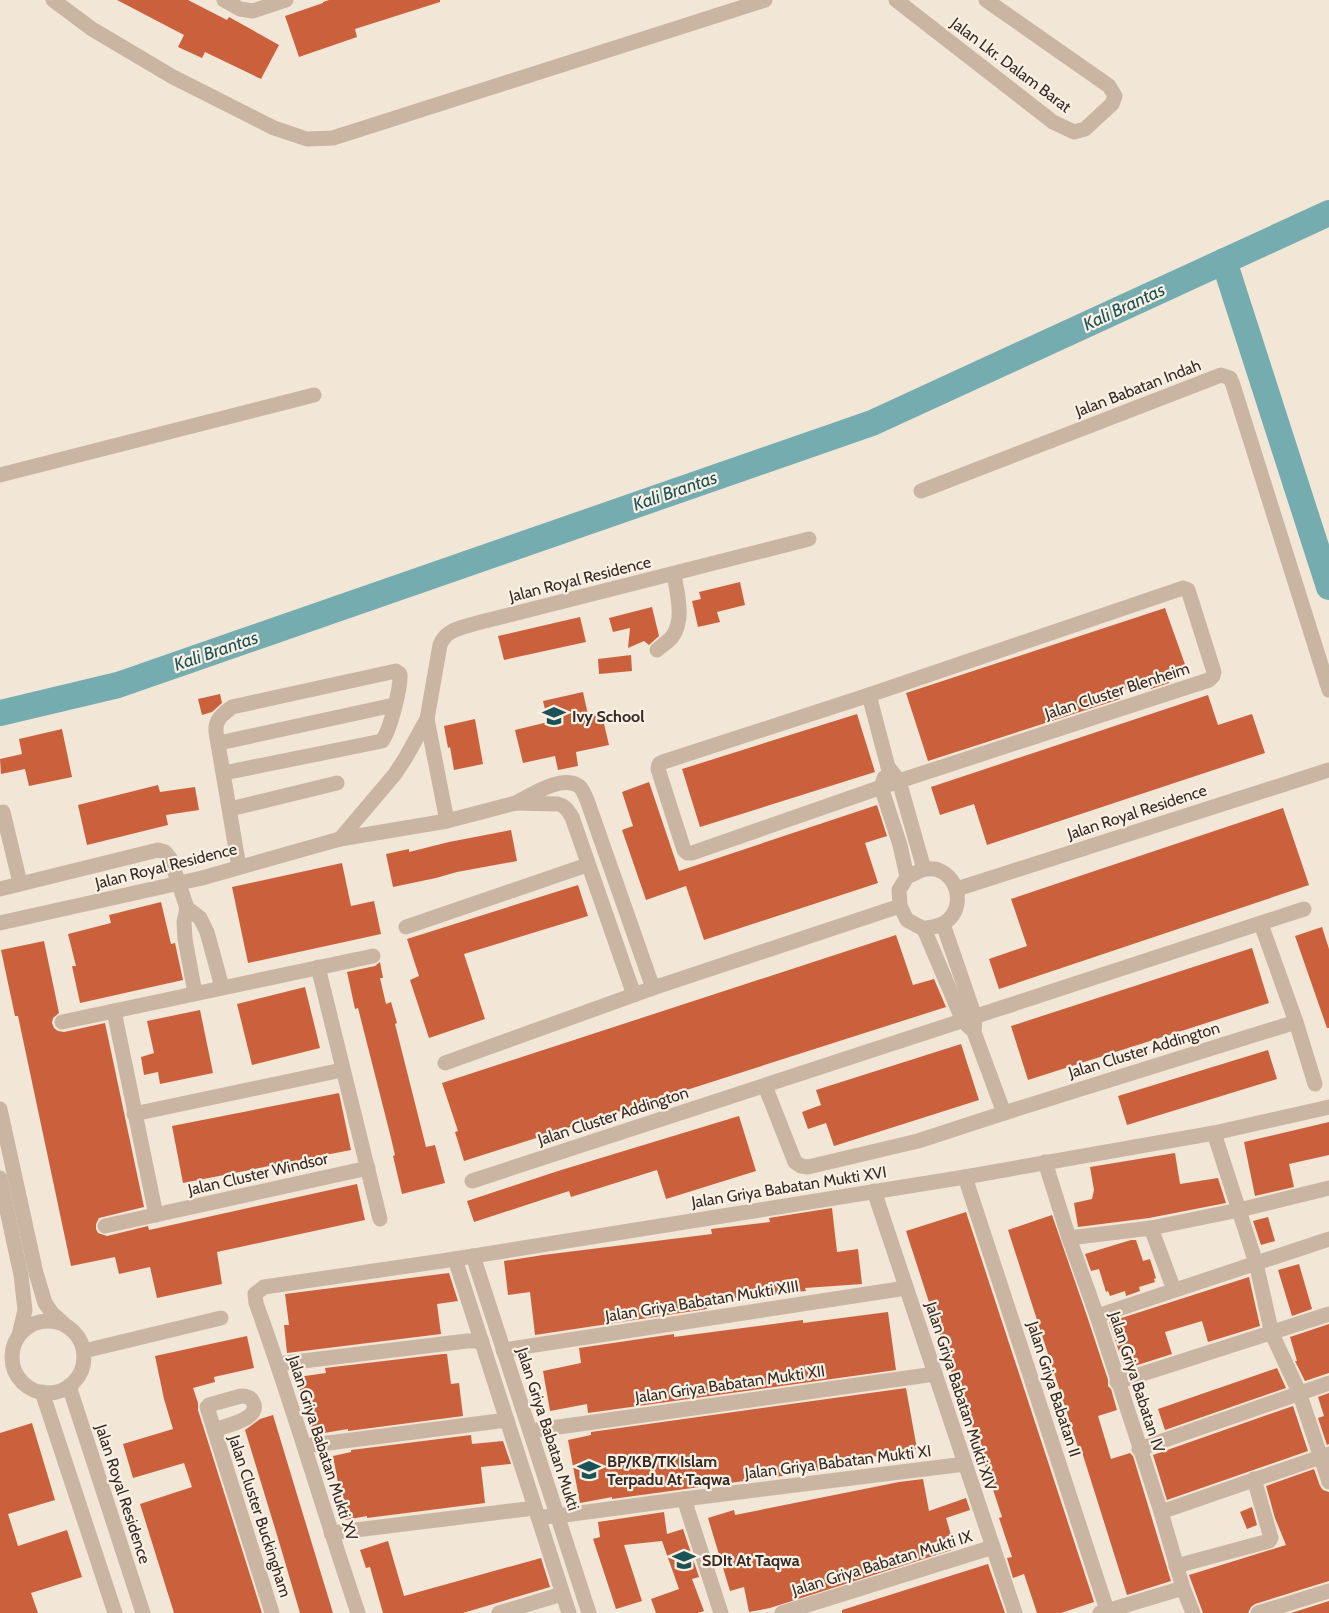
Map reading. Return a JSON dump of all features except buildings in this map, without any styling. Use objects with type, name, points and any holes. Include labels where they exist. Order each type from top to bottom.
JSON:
[{"type":"street","points":[[53,0],[92,29],[173,77],[274,128],[307,139],[333,138],[765,0]]},
{"type":"street","points":[[224,0],[240,9],[253,11],[286,0]]},
{"type":"street","name":"Jalan Lkr. Dalam Barat","points":[[896,0],[1062,127],[1074,132],[1085,129],[1112,104],[1115,96],[1104,81],[986,0]]},
{"type":"street","name":"Jalan Babatan Indah","points":[[921,491],[1221,375],[1230,378],[1329,690]]},
{"type":"street","points":[[0,475],[314,395]]},
{"type":"street","name":"Jalan Royal Residence","points":[[340,839],[395,774],[427,719],[440,645],[442,638],[452,631],[810,539]]},
{"type":"street","points":[[657,650],[672,637],[678,625],[679,606],[674,574]]},
{"type":"street","name":"Jalan Cluster Blenheim","points":[[1183,588],[1188,590],[1214,672],[1209,680],[881,787],[692,853],[684,850],[658,769],[660,764],[869,695],[1183,588]]},
{"type":"street","points":[[224,773],[382,741],[386,737],[400,674],[396,671],[232,707],[220,716],[216,724],[239,867]]},
{"type":"street","points":[[869,695],[888,767],[899,782],[924,869]]},
{"type":"street","points":[[219,743],[394,705]]},
{"type":"street","name":"Jalan Royal Residence","points":[[427,719],[447,821]]},
{"type":"street","points":[[888,767],[881,787],[900,845],[907,878]]},
{"type":"street","name":"Jalan Royal Residence","points":[[957,889],[1329,770]]},
{"type":"street","name":"Jalan Royal Residence","points":[[0,923],[202,878],[340,839],[447,821],[513,804],[560,782],[570,782],[580,787],[587,800],[653,988]]},
{"type":"street","points":[[230,809],[337,783]]},
{"type":"street","name":"Jalan Royal Residence","points":[[513,804],[563,805],[572,817],[634,995]]},
{"type":"street","points":[[1,809],[6,848],[20,883]]},
{"type":"street","points":[[0,889],[158,850],[165,852],[170,858],[187,908],[184,922],[185,939],[195,993]]},
{"type":"street","points":[[406,927],[587,865]]},
{"type":"street","points":[[924,929],[943,924],[952,916],[958,903],[957,889],[950,877],[938,869],[924,869],[907,878],[899,890],[900,906],[907,920],[924,929],[971,1023]]},
{"type":"street","points":[[445,1063],[653,988],[900,906]]},
{"type":"street","points":[[187,908],[200,918],[207,932],[222,987]]},
{"type":"street","name":"Jalan Cluster Addington","points":[[472,1181],[765,1086],[971,1023],[1304,909]]},
{"type":"street","points":[[943,924],[971,1023],[1004,1113]]},
{"type":"street","points":[[1261,924],[1296,1022],[1315,1084]]},
{"type":"street","points":[[62,1022],[373,956]]},
{"type":"street","points":[[318,968],[380,1219]]},
{"type":"street","points":[[114,1011],[156,1215]]},
{"type":"street","name":"Jalan Cluster Addington","points":[[765,1086],[795,1162],[808,1167],[918,1141],[1296,1022]]},
{"type":"street","points":[[134,1114],[342,1070]]},
{"type":"street","name":"Jalan Griya Babatan Mukti XVI","points":[[255,1294],[264,1287],[455,1259],[965,1177],[1214,1133],[1329,1107]]},
{"type":"street","points":[[0,1109],[36,1273],[45,1303],[52,1313],[73,1331],[84,1351],[83,1365],[78,1377],[61,1391],[51,1393],[32,1389],[6,1366],[18,1338],[25,1310],[21,1275],[0,1178]]},
{"type":"street","points":[[1214,1133],[1256,1263],[1272,1334],[1325,1455],[1329,1482]]},
{"type":"street","name":"Jalan Griya Babatan IV","points":[[1046,1162],[1193,1613]]},
{"type":"street","name":"Jalan Cluster Windsor","points":[[105,1226],[368,1168]]},
{"type":"street","name":"Jalan Griya Babatan II","points":[[965,1177],[1105,1612]]},
{"type":"street","points":[[1069,1238],[1151,1228],[1329,1188]]},
{"type":"street","name":"Jalan Griya Babatan Mukti XIV","points":[[874,1191],[1015,1613]]},
{"type":"street","points":[[1151,1228],[1174,1290]]},
{"type":"street","points":[[1097,1316],[1329,1239]]},
{"type":"street","name":"Jalan Griya Babatan Mukti","points":[[473,1256],[589,1613]]},
{"type":"street","points":[[455,1259],[568,1613]]},
{"type":"street","name":"Jalan Griya Babatan Mukti XIII","points":[[503,1350],[906,1288]]},
{"type":"street","name":"Jalan Griya Babatan Mukti XV","points":[[255,1294],[256,1303],[305,1446],[358,1613]]},
{"type":"street","points":[[1117,1382],[1329,1314]]},
{"type":"street","points":[[84,1351],[221,1318]]},
{"type":"street","points":[[18,1338],[33,1324],[54,1321],[64,1324]]},
{"type":"street","points":[[278,1364],[482,1341]]},
{"type":"street","name":"Jalan Griya Babatan Mukti XII","points":[[530,1431],[935,1374]]},
{"type":"street","points":[[1139,1449],[1329,1383]]},
{"type":"street","name":"Jalan Royal Residence","points":[[69,1386],[142,1613]]},
{"type":"street","points":[[42,1392],[115,1613]]},
{"type":"street","points":[[305,1446],[507,1420]]},
{"type":"street","name":"Jalan Cluster Buckingham","points":[[214,1430],[272,1613]]},
{"type":"street","points":[[1161,1512],[1325,1455]]},
{"type":"street","name":"Jalan Griya Babatan Mukti XI","points":[[331,1533],[536,1512],[557,1516],[965,1464]]},
{"type":"street","points":[[1176,1566],[1269,1541],[1271,1538],[1254,1479]]},
{"type":"street","points":[[684,1499],[721,1613]]},
{"type":"street","name":"Jalan Griya Babatan Mukti IX","points":[[782,1613],[993,1547]]},
{"type":"street","points":[[1105,1612],[1183,1588]]},
{"type":"street","points":[[1258,1613],[1329,1591]]},
{"type":"street","points":[[499,1613],[562,1594]]},
{"type":"waterway","name":"Kali Brantas","points":[[0,713],[118,685],[872,423],[1329,213]]},
{"type":"waterway","points":[[1224,261],[1329,587]]},
{"type":"place","name":"Ivy School","points":[[554,716]]},
{"type":"place","name":"BP/KB/TK Islam Terpadu At Taqwa","points":[[589,1470]]},
{"type":"place","name":"SDIt At Taqwa","points":[[684,1560]]}]
